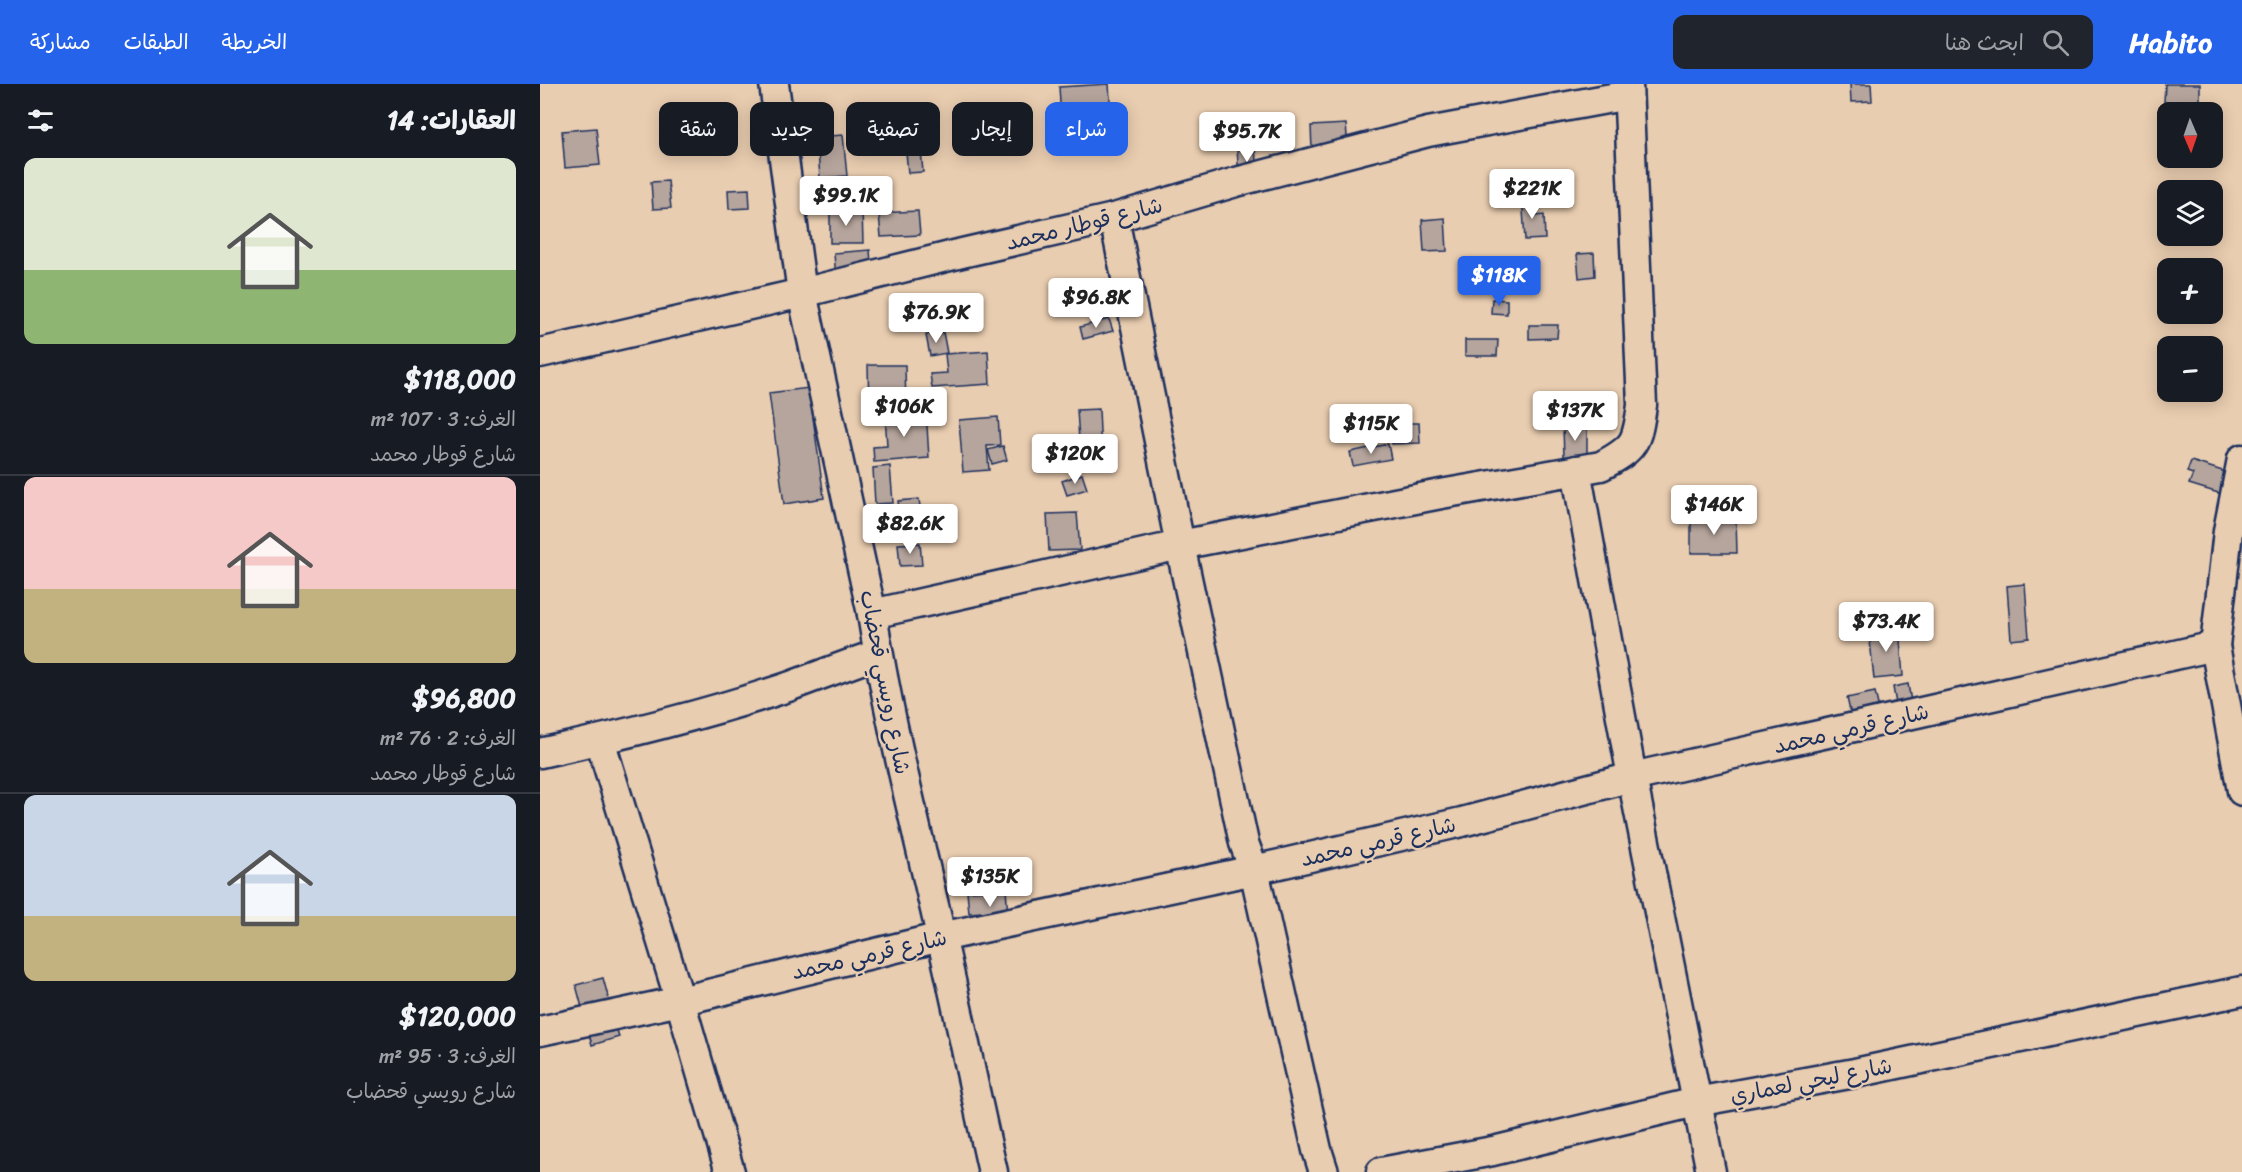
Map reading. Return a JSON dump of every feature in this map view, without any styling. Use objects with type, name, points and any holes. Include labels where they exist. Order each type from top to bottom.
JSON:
[{"type":"street","name":"شارع رويسي قحضاب","points":[[774,84],[802,293],[873,615],[878,654],[916,834],[993,1172]]},
{"type":"street","name":"شارع قوطار محمد","points":[[540,353],[1114,218],[1236,182],[1428,132],[1628,89]]},
{"type":"street","points":[[873,615],[1180,545],[1441,494],[1601,466],[1625,454],[1638,433],[1642,405],[1628,89]]},
{"type":"street","points":[[1114,218],[1180,545],[1244,843],[1254,870],[1317,1150],[1324,1172]]},
{"type":"street","points":[[2242,459],[2228,531],[2215,646],[2242,791]]},
{"type":"street","points":[[1576,470],[1632,777],[1711,1172]]},
{"type":"street","name":"شارع قرمي محمد","points":[[540,1031],[680,1000],[941,936],[1254,870],[1462,822],[1632,777],[2215,646]]},
{"type":"street","points":[[540,753],[600,740],[789,687],[878,654]]},
{"type":"street","points":[[600,740],[730,1172]]},
{"type":"street","name":"شارع ليحي لعماري","points":[[1381,1172],[1493,1151],[1696,1102],[1855,1072],[2242,991]]},
{"type":"building","points":[[1109,84],[1110,102],[1060,102],[1059,87]]},
{"type":"building","points":[[1850,84],[1871,84],[1872,101],[1851,102]]},
{"type":"building","points":[[2165,84],[2200,84],[2200,102],[2164,102]]},
{"type":"building","points":[[1346,124],[1348,148],[1312,150],[1311,126]]},
{"type":"building","points":[[596,128],[600,165],[565,168],[562,131]]},
{"type":"building","points":[[843,135],[847,176],[820,178],[818,156],[834,156],[834,136]]},
{"type":"building","points":[[1255,145],[1257,180],[1239,181],[1237,146]]},
{"type":"building","points":[[906,156],[922,156],[923,172],[908,173]]},
{"type":"building","points":[[668,181],[671,208],[653,209],[651,182]]},
{"type":"building","points":[[749,189],[750,208],[729,209],[728,190]]},
{"type":"building","points":[[1534,194],[1536,216],[1544,215],[1545,239],[1525,240],[1522,195]]},
{"type":"building","points":[[862,210],[863,243],[830,243],[830,211]]},
{"type":"building","points":[[918,211],[920,235],[881,237],[879,213]]},
{"type":"building","points":[[1445,218],[1447,251],[1424,252],[1422,220]]},
{"type":"building","points":[[870,250],[873,290],[837,293],[834,253]]},
{"type":"building","points":[[1594,253],[1595,276],[1579,278],[1577,254]]},
{"type":"building","points":[[1492,299],[1507,300],[1507,314],[1491,313]]},
{"type":"building","points":[[1109,319],[1113,331],[1083,339],[1080,327]]},
{"type":"building","points":[[1529,325],[1558,325],[1557,338],[1529,339]]},
{"type":"building","points":[[943,332],[947,353],[930,356],[926,335]]},
{"type":"building","points":[[1465,340],[1498,340],[1497,356],[1465,356]]},
{"type":"building","points":[[988,351],[990,384],[932,388],[930,374],[947,373],[945,354]]},
{"type":"building","points":[[868,365],[905,365],[906,409],[869,409]]},
{"type":"building","points":[[809,388],[824,498],[784,504],[769,393]]},
{"type":"building","points":[[1099,409],[1101,454],[1080,455],[1077,410]]},
{"type":"building","points":[[926,410],[929,458],[874,462],[873,447],[887,446],[885,414]]},
{"type":"building","points":[[998,417],[1000,445],[987,446],[989,470],[963,472],[959,420]]},
{"type":"building","points":[[1392,423],[1419,423],[1420,443],[1392,444]]},
{"type":"building","points":[[1587,426],[1587,457],[1564,457],[1563,427]]},
{"type":"building","points":[[1388,444],[1391,459],[1353,466],[1350,452]]},
{"type":"building","points":[[1003,446],[1007,460],[992,464],[988,450]]},
{"type":"building","points":[[2191,461],[2232,474],[2225,495],[2189,484],[2193,474],[2187,472]]},
{"type":"building","points":[[890,466],[893,503],[875,504],[873,468]]},
{"type":"building","points":[[1082,474],[1087,489],[1067,495],[1062,481]]},
{"type":"building","points":[[919,499],[921,514],[900,516],[898,501]]},
{"type":"building","points":[[1077,513],[1080,550],[1049,551],[1047,514]]},
{"type":"building","points":[[1691,519],[1736,519],[1737,553],[1691,553]]},
{"type":"building","points":[[920,543],[922,565],[900,566],[898,544]]},
{"type":"building","points":[[2025,584],[2029,638],[2011,640],[2007,586]]},
{"type":"building","points":[[1899,628],[1903,676],[1874,679],[1869,631]]},
{"type":"building","points":[[1908,684],[1914,719],[1899,721],[1893,687]]},
{"type":"building","points":[[1875,692],[1882,722],[1854,728],[1847,698]]},
{"type":"building","points":[[1006,889],[1009,929],[983,930],[982,912],[969,913],[967,891]]},
{"type":"building","points":[[603,978],[619,1037],[592,1045],[576,985]]}]
